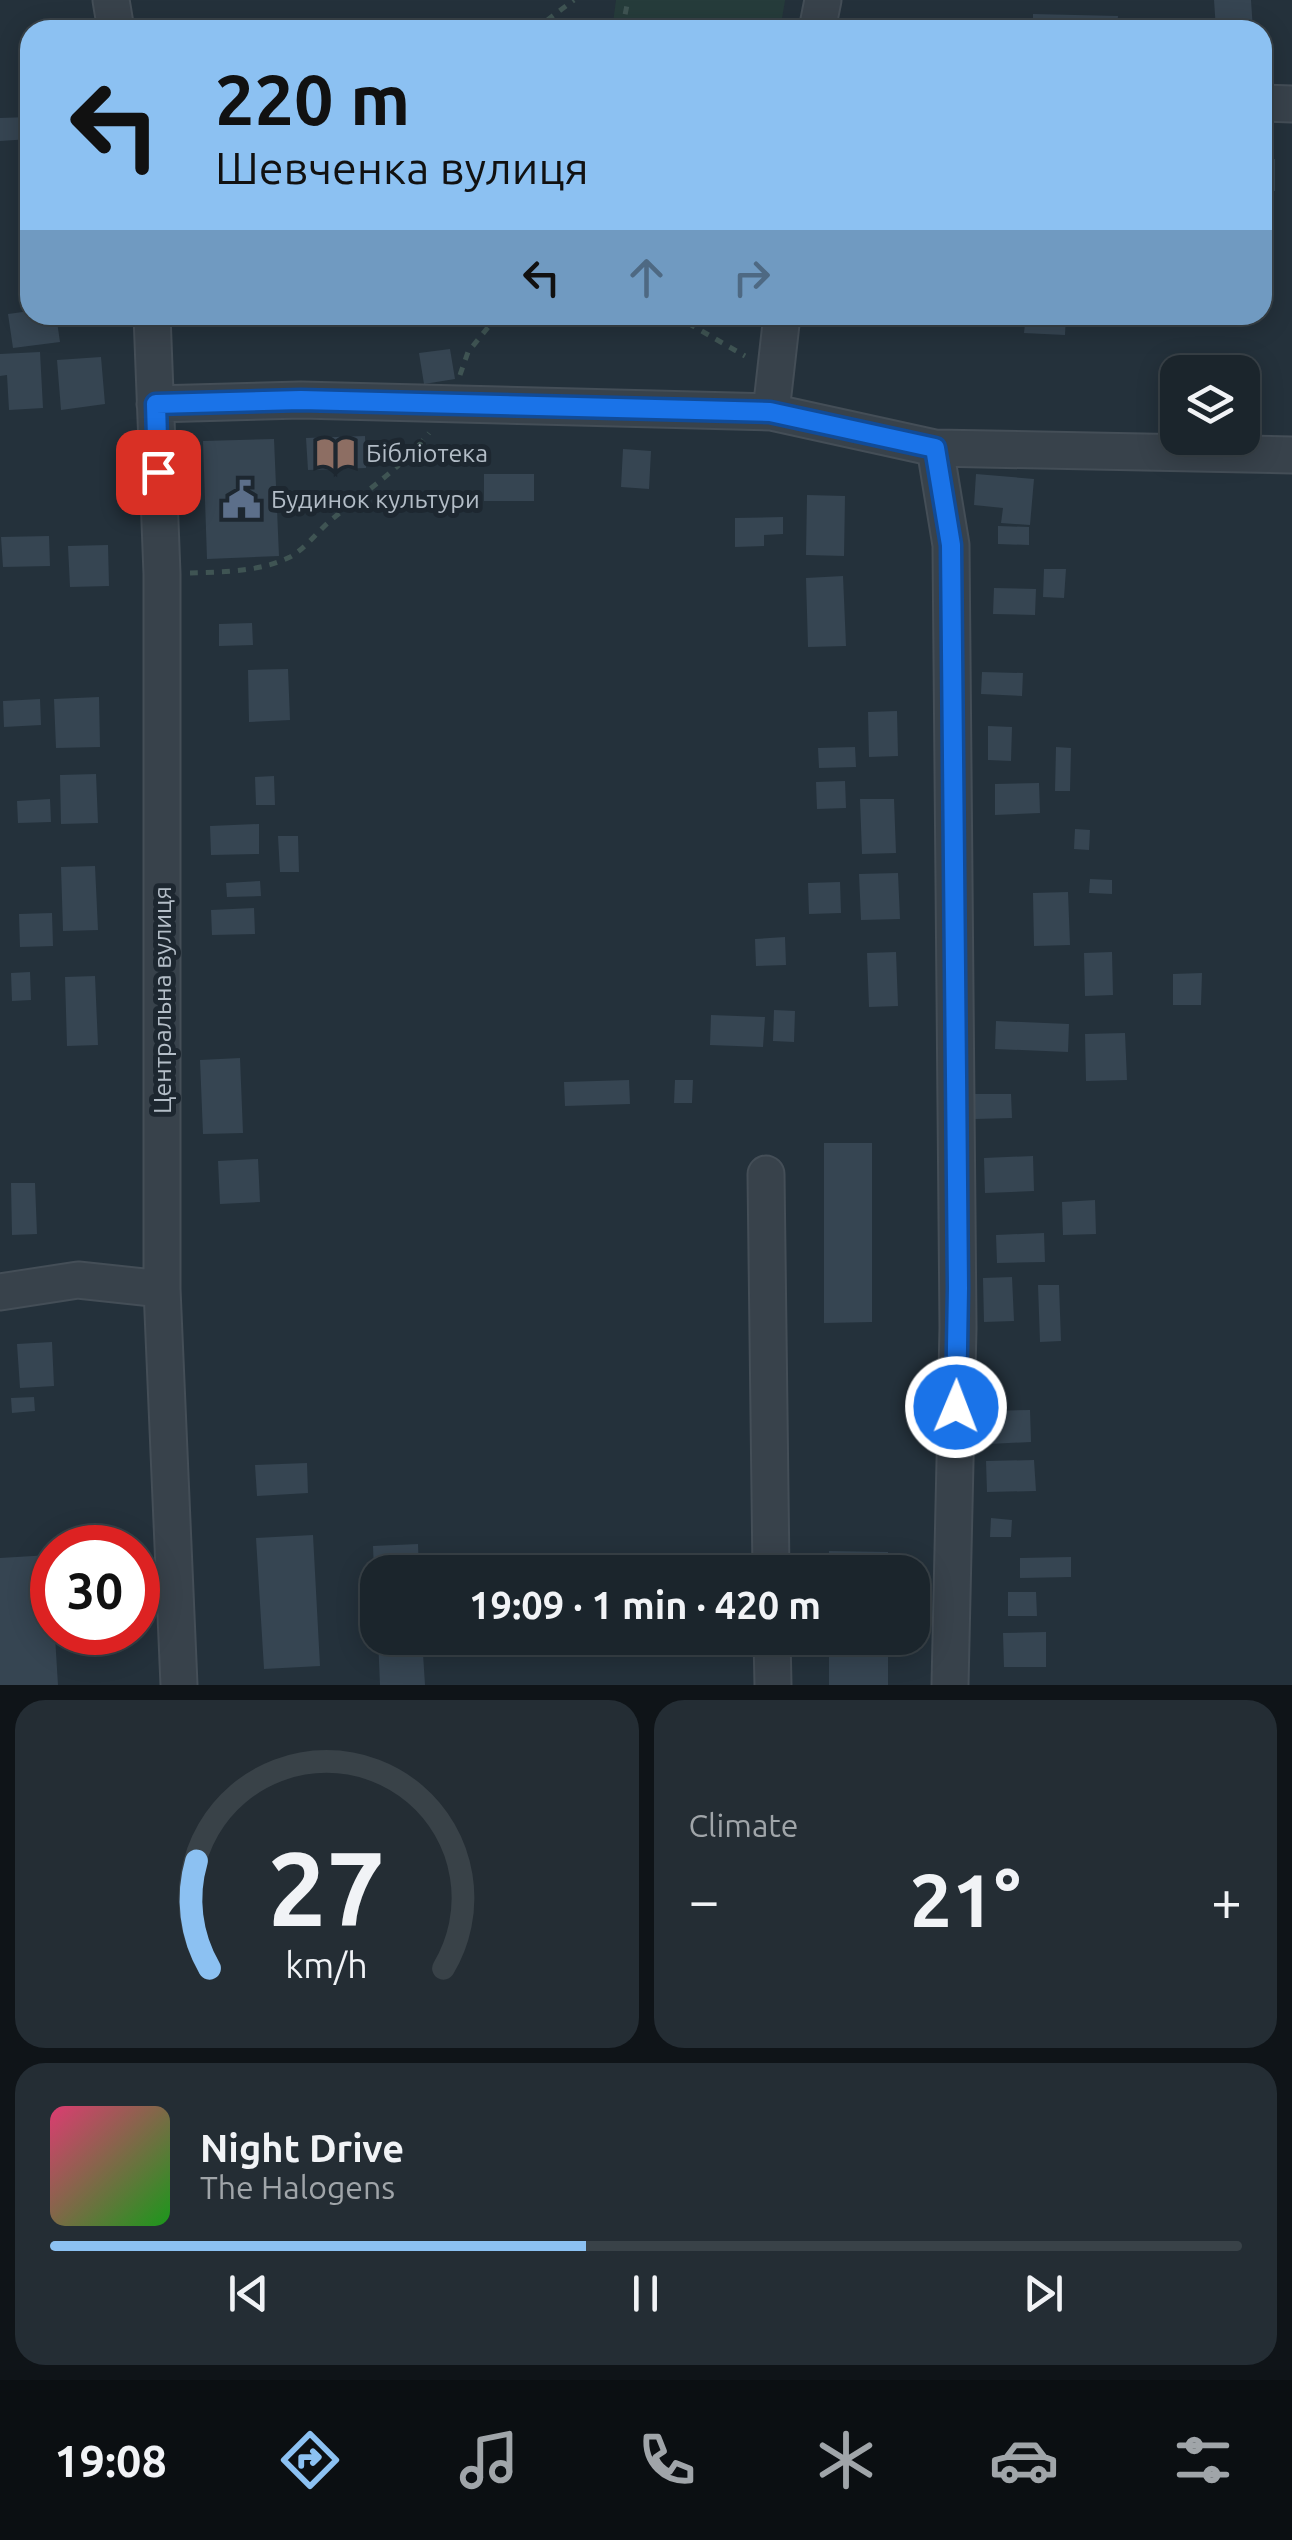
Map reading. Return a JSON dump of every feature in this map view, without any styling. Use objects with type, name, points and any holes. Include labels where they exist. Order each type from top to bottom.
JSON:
[{"type":"street","name":"Центральна вулиця","points":[[152,325],[162,574],[162,1290],[179,1685]]},
{"type":"street","points":[[770,412],[781,325]]},
{"type":"street","points":[[156,404],[301,400],[770,412],[935,448],[1292,454]]},
{"type":"street","points":[[935,448],[951,545],[954,754],[958,1328],[950,1685]]},
{"type":"street","points":[[766,1174],[772,1555]]},
{"type":"street","points":[[0,1292],[78,1280],[162,1290]]},
{"type":"street","points":[[772,1655],[773,1685]]},
{"type":"path","points":[[547,20],[574,0]]},
{"type":"path","points":[[162,574],[264,566],[292,556],[414,451],[451,404],[468,352],[490,325]]},
{"type":"path","points":[[691,325],[775,376]]},
{"type":"green space","points":[[616,0],[785,0],[782,20],[613,20]]},
{"type":"building","points":[[1214,0],[1251,0],[1252,20],[1215,20]]},
{"type":"building","points":[[1033,14],[1118,16],[1118,20],[1033,20]]},
{"type":"building","points":[[20,117],[20,140],[0,141],[0,118]]},
{"type":"building","points":[[1272,159],[1275,159],[1272,191]]},
{"type":"building","points":[[20,312],[20,325],[57,325],[60,342],[13,348],[8,314]]},
{"type":"building","points":[[1025,325],[1066,325],[1065,335],[1024,333]]},
{"type":"building","points":[[450,349],[455,379],[424,384],[419,353]]},
{"type":"building","points":[[40,352],[43,408],[9,410],[7,375],[0,376],[0,354]]},
{"type":"building","points":[[101,357],[105,404],[61,410],[57,360]]},
{"type":"building","name":"Бібліотека","points":[[365,436],[366,468],[308,470],[306,438]]},
{"type":"building","name":"Будинок культури","points":[[274,439],[279,556],[207,559],[203,441]]},
{"type":"building","points":[[623,449],[651,451],[649,489],[621,487]]},
{"type":"building","points":[[484,474],[534,474],[534,501],[484,501]]},
{"type":"building","points":[[976,474],[1034,479],[1030,525],[1001,523],[1003,508],[974,505]]},
{"type":"building","points":[[807,495],[845,496],[844,556],[806,555]]},
{"type":"building","points":[[783,517],[783,534],[764,535],[764,546],[735,547],[735,518]]},
{"type":"building","points":[[998,526],[1029,527],[1029,545],[998,544]]},
{"type":"building","points":[[49,536],[50,566],[3,567],[1,537]]},
{"type":"building","points":[[108,545],[109,586],[70,587],[68,546]]},
{"type":"building","points":[[1044,569],[1066,569],[1064,598],[1043,597]]},
{"type":"building","points":[[843,576],[846,646],[808,647],[806,578]]},
{"type":"building","points":[[994,588],[1036,589],[1035,615],[993,614]]},
{"type":"building","points":[[252,623],[253,645],[219,646],[219,624]]},
{"type":"building","points":[[288,669],[290,720],[249,722],[248,670]]},
{"type":"building","points":[[982,672],[1023,673],[1022,696],[981,694]]},
{"type":"building","points":[[99,697],[100,747],[56,748],[54,699]]},
{"type":"building","points":[[40,699],[41,725],[4,727],[3,701]]},
{"type":"building","points":[[897,711],[898,756],[869,757],[868,712]]},
{"type":"building","points":[[988,726],[1012,727],[1011,761],[988,760]]},
{"type":"building","points":[[855,747],[856,767],[819,768],[818,748]]},
{"type":"building","points":[[1056,747],[1071,748],[1070,791],[1055,791]]},
{"type":"building","points":[[96,774],[98,823],[61,824],[60,775]]},
{"type":"building","points":[[274,776],[275,805],[256,805],[255,777]]},
{"type":"building","points":[[845,781],[846,808],[817,809],[816,782]]},
{"type":"building","points":[[1039,783],[1040,813],[995,815],[995,784]]},
{"type":"building","points":[[50,799],[51,822],[18,823],[17,801]]},
{"type":"building","points":[[860,799],[894,799],[896,853],[862,854]]},
{"type":"building","points":[[259,824],[259,854],[211,855],[210,826]]},
{"type":"building","points":[[1075,829],[1090,830],[1089,850],[1074,849]]},
{"type":"building","points":[[278,836],[298,836],[299,872],[280,872]]},
{"type":"building","points":[[95,866],[98,930],[63,931],[61,867]]},
{"type":"building","points":[[898,873],[900,919],[861,920],[859,874]]},
{"type":"building","points":[[1090,879],[1112,880],[1112,894],[1089,893]]},
{"type":"building","points":[[260,881],[261,896],[227,897],[226,883]]},
{"type":"building","points":[[840,882],[841,913],[809,914],[808,883]]},
{"type":"building","points":[[1068,892],[1070,945],[1034,946],[1033,893]]},
{"type":"building","points":[[254,908],[255,934],[212,935],[211,910]]},
{"type":"building","points":[[52,913],[53,946],[20,947],[19,914]]},
{"type":"building","points":[[785,937],[786,965],[756,966],[755,939]]},
{"type":"building","points":[[896,952],[898,1006],[869,1007],[867,953]]},
{"type":"building","points":[[1112,952],[1113,995],[1085,996],[1084,953]]},
{"type":"building","points":[[30,972],[31,1000],[12,1001],[11,973]]},
{"type":"building","points":[[1202,973],[1201,1005],[1173,1005],[1173,974]]},
{"type":"building","points":[[95,976],[98,1045],[67,1046],[65,977]]},
{"type":"building","points":[[774,1010],[795,1011],[794,1042],[773,1041]]},
{"type":"building","points":[[711,1015],[765,1017],[763,1047],[710,1045]]},
{"type":"building","points":[[996,1021],[1069,1024],[1068,1052],[995,1049]]},
{"type":"building","points":[[1125,1033],[1127,1080],[1086,1081],[1085,1034]]},
{"type":"building","points":[[240,1058],[243,1133],[203,1134],[200,1060]]},
{"type":"building","points":[[629,1080],[630,1104],[565,1106],[564,1082]]},
{"type":"building","points":[[675,1080],[693,1080],[692,1103],[674,1103]]},
{"type":"building","points":[[974,1094],[1011,1094],[1012,1118],[975,1119]]},
{"type":"building","points":[[824,1143],[872,1143],[872,1322],[824,1323]]},
{"type":"building","points":[[1033,1156],[1034,1191],[985,1193],[984,1158]]},
{"type":"building","points":[[258,1159],[260,1202],[220,1204],[218,1161]]},
{"type":"building","points":[[11,1183],[35,1183],[37,1234],[12,1235]]},
{"type":"building","points":[[1095,1200],[1096,1234],[1063,1235],[1062,1202]]},
{"type":"building","points":[[1044,1233],[1045,1262],[997,1263],[996,1235]]},
{"type":"building","points":[[1012,1277],[1014,1321],[984,1322],[983,1278]]},
{"type":"building","points":[[1038,1285],[1059,1285],[1061,1341],[1040,1342]]},
{"type":"building","points":[[52,1342],[54,1386],[20,1388],[17,1344]]},
{"type":"building","points":[[34,1397],[35,1411],[12,1413],[11,1398]]},
{"type":"building","points":[[1030,1410],[1031,1442],[989,1444],[988,1411]]},
{"type":"building","points":[[1034,1460],[1036,1491],[987,1492],[986,1461]]},
{"type":"building","points":[[307,1463],[308,1493],[257,1496],[255,1465]]},
{"type":"building","points":[[991,1518],[1012,1520],[1011,1537],[990,1537]]},
{"type":"building","points":[[313,1535],[320,1666],[264,1669],[256,1538]]},
{"type":"building","points":[[418,1544],[418,1555],[373,1555],[373,1546]]},
{"type":"building","points":[[829,1551],[888,1552],[888,1555],[829,1555]]},
{"type":"building","points":[[30,1556],[30,1655],[56,1655],[58,1685],[0,1685],[0,1558]]},
{"type":"building","points":[[1071,1557],[1071,1577],[1020,1578],[1020,1558]]},
{"type":"building","points":[[1008,1592],[1036,1592],[1037,1616],[1008,1616]]},
{"type":"building","points":[[1046,1632],[1046,1667],[1004,1667],[1003,1633]]},
{"type":"building","points":[[379,1655],[423,1655],[425,1685],[380,1685]]},
{"type":"building","points":[[829,1655],[888,1655],[888,1685],[829,1685]]},
{"type":"place","name":"Бібліотека","points":[[336,453]]},
{"type":"place","name":"Будинок культури","points":[[241,499]]},
{"type":"route","points":[[158,472],[156,404],[209,401],[770,412],[935,448],[951,545],[956,1407]]}]
